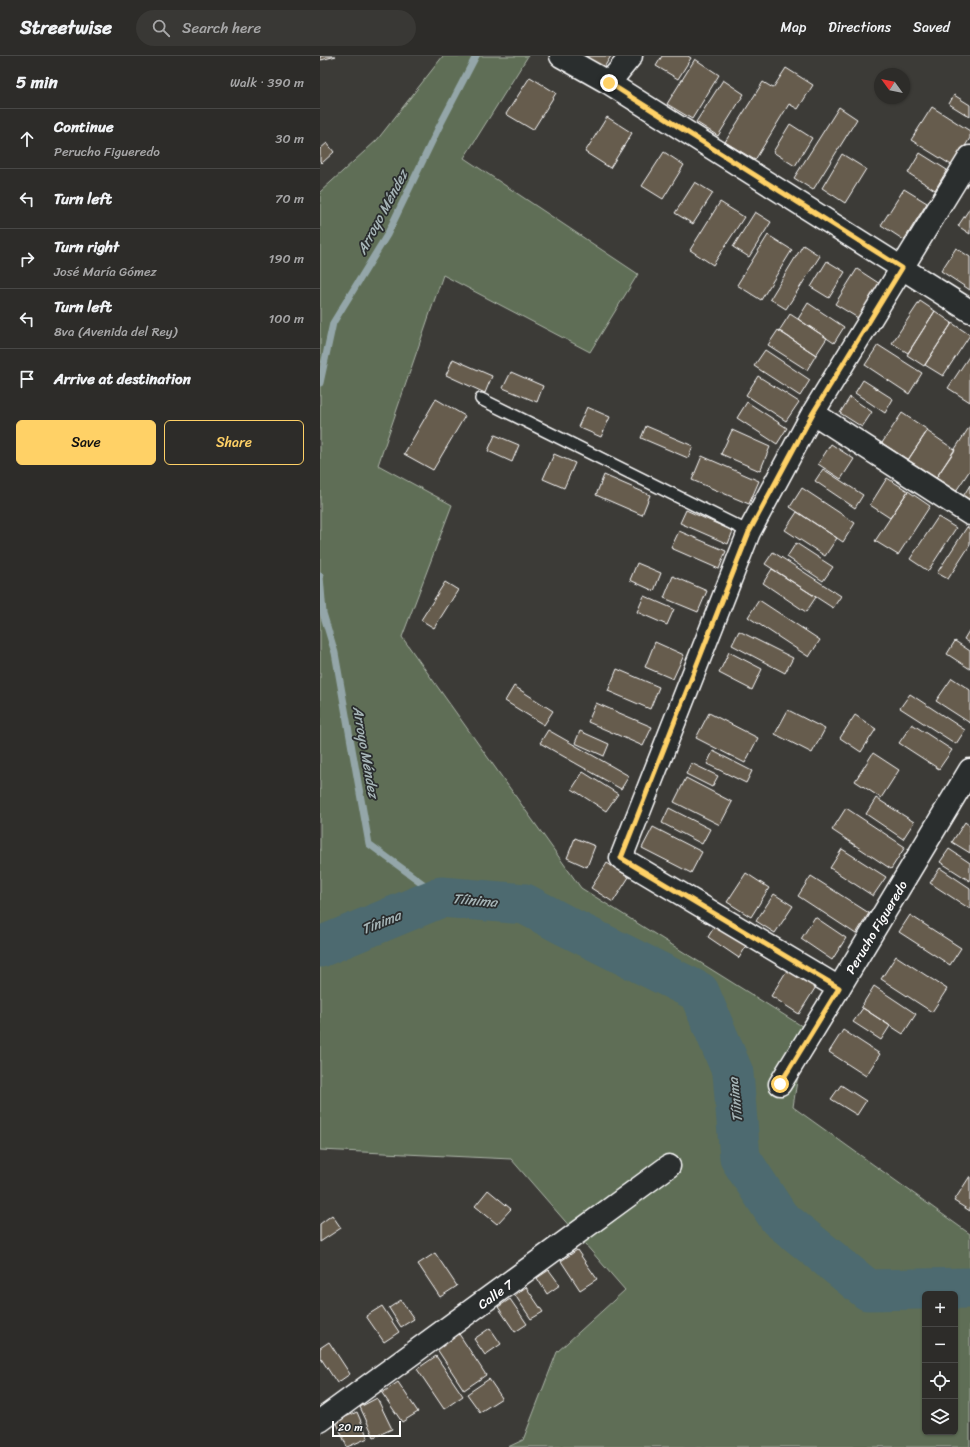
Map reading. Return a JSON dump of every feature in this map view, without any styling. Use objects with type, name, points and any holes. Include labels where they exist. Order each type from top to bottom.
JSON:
[{"type":"street","points":[[561,56],[609,83],[970,311]]},
{"type":"street","points":[[609,83],[631,56]]},
{"type":"street","points":[[839,988],[621,858],[749,532],[813,413],[970,157]]},
{"type":"street","points":[[813,413],[970,514]]},
{"type":"street","name":"Perucho Figueredo","points":[[780,1084],[970,770]]},
{"type":"street","name":"Calle 7","points":[[320,1421],[669,1166]]},
{"type":"lane","points":[[482,399],[749,532]]},
{"type":"green space","points":[[443,56],[528,56],[464,158],[638,274],[590,352],[443,275],[378,465],[452,505],[402,637],[581,888],[805,1028],[793,1107],[970,1234],[970,1447],[508,1447],[523,1440],[557,1352],[625,1290],[511,1159],[320,1150],[320,192],[377,140]]},
{"type":"building","points":[[320,56],[336,56],[321,60]]},
{"type":"building","points":[[582,56],[611,56],[603,69]]},
{"type":"building","points":[[662,56],[688,56],[691,58],[678,79],[656,66]]},
{"type":"building","points":[[695,59],[719,75],[692,119],[667,104]]},
{"type":"building","points":[[786,68],[813,85],[798,109],[789,104],[755,160],[725,142],[763,82],[773,88]]},
{"type":"building","points":[[530,77],[556,93],[533,130],[506,114]]},
{"type":"building","points":[[723,80],[744,94],[718,136],[696,122]]},
{"type":"building","points":[[954,95],[970,105],[970,117],[949,104]]},
{"type":"building","points":[[839,107],[857,119],[813,190],[794,178]]},
{"type":"building","points":[[932,107],[970,131],[970,138],[953,166],[911,140]]},
{"type":"building","points":[[607,117],[632,133],[610,168],[585,152]]},
{"type":"building","points":[[790,124],[812,138],[795,166],[773,152]]},
{"type":"building","points":[[327,143],[334,152],[322,163],[320,161],[320,149]]},
{"type":"building","points":[[664,152],[684,165],[663,199],[642,186]]},
{"type":"building","points":[[920,153],[947,170],[935,190],[908,173]]},
{"type":"building","points":[[842,154],[866,169],[845,203],[822,188]]},
{"type":"building","points":[[695,182],[713,193],[693,224],[675,213]]},
{"type":"building","points":[[904,189],[927,203],[904,240],[881,225]]},
{"type":"building","points":[[720,202],[744,217],[713,265],[690,250]]},
{"type":"building","points":[[970,208],[970,234],[958,226]]},
{"type":"building","points":[[755,212],[771,222],[749,257],[733,247]]},
{"type":"building","points":[[768,235],[792,250],[761,300],[737,285]]},
{"type":"building","points":[[803,245],[820,256],[786,309],[770,299]]},
{"type":"building","points":[[956,248],[970,257],[970,290],[941,271]]},
{"type":"building","points":[[827,261],[845,272],[829,298],[811,287]]},
{"type":"building","points":[[857,269],[880,284],[858,318],[835,304]]},
{"type":"building","points":[[920,301],[935,311],[908,353],[892,343]]},
{"type":"building","points":[[808,303],[844,327],[834,343],[798,319]]},
{"type":"building","points":[[935,311],[952,323],[924,366],[907,355]]},
{"type":"building","points":[[790,314],[827,338],[816,355],[779,331]]},
{"type":"building","points":[[952,323],[970,335],[943,376],[925,365]]},
{"type":"building","points":[[778,330],[816,355],[807,370],[768,345]]},
{"type":"building","points":[[878,345],[922,373],[909,394],[865,365]]},
{"type":"building","points":[[765,350],[810,380],[800,396],[754,366]]},
{"type":"building","points":[[970,355],[970,402],[948,388]]},
{"type":"building","points":[[453,359],[492,376],[485,393],[446,375]]},
{"type":"building","points":[[511,372],[543,386],[537,402],[503,388]]},
{"type":"building","points":[[758,376],[799,402],[786,421],[746,395]]},
{"type":"building","points":[[863,380],[893,399],[885,413],[855,393]]},
{"type":"building","points":[[850,397],[872,412],[862,427],[840,413]]},
{"type":"building","points":[[436,399],[465,416],[433,470],[404,454]]},
{"type":"building","points":[[747,402],[787,428],[777,444],[737,418]]},
{"type":"building","points":[[587,407],[610,417],[601,437],[578,427]]},
{"type":"building","points":[[902,413],[928,430],[908,460],[882,443]]},
{"type":"building","points":[[646,426],[693,446],[688,458],[641,438]]},
{"type":"building","points":[[970,426],[970,470],[956,491],[936,478]]},
{"type":"building","points":[[732,430],[770,447],[760,471],[721,454]]},
{"type":"building","points":[[927,431],[955,450],[936,478],[908,460]]},
{"type":"building","points":[[495,435],[519,445],[512,462],[488,451]]},
{"type":"building","points":[[831,444],[854,459],[841,479],[818,464]]},
{"type":"building","points":[[554,454],[575,463],[564,488],[543,479]]},
{"type":"building","points":[[702,456],[759,481],[749,504],[692,480]]},
{"type":"building","points":[[823,469],[863,495],[855,508],[815,481]]},
{"type":"building","points":[[604,475],[650,495],[642,515],[596,495]]},
{"type":"building","points":[[887,478],[908,491],[890,518],[870,505]]},
{"type":"building","points":[[970,485],[970,503],[962,498]]},
{"type":"building","points":[[802,488],[855,523],[843,542],[790,507]]},
{"type":"building","points":[[908,491],[930,506],[898,555],[875,541]]},
{"type":"building","points":[[686,510],[733,531],[728,544],[680,523]]},
{"type":"building","points":[[797,512],[837,538],[825,556],[785,530]]},
{"type":"building","points":[[938,517],[956,528],[928,571],[910,559]]},
{"type":"building","points":[[967,527],[970,529],[970,545],[948,579],[937,573]]},
{"type":"building","points":[[679,531],[726,551],[719,569],[671,548]]},
{"type":"building","points":[[796,543],[833,567],[823,581],[787,557]]},
{"type":"building","points":[[773,552],[841,596],[833,608],[765,564]]},
{"type":"building","points":[[637,563],[661,573],[654,591],[630,580]]},
{"type":"building","points":[[772,569],[816,597],[806,612],[763,583]]},
{"type":"building","points":[[673,576],[707,591],[698,612],[664,598]]},
{"type":"building","points":[[445,582],[458,590],[434,628],[421,620]]},
{"type":"building","points":[[644,596],[674,609],[667,625],[637,612]]},
{"type":"building","points":[[759,600],[820,640],[809,657],[748,617]]},
{"type":"building","points":[[970,629],[970,643],[964,639]]},
{"type":"building","points":[[739,631],[793,658],[785,673],[732,645]]},
{"type":"building","points":[[955,641],[970,651],[970,669],[947,654]]},
{"type":"building","points":[[655,642],[684,655],[673,679],[645,667]]},
{"type":"building","points":[[729,652],[762,669],[752,690],[719,673]]},
{"type":"building","points":[[617,669],[659,687],[650,709],[608,691]]},
{"type":"building","points":[[952,678],[970,690],[970,723],[936,701]]},
{"type":"building","points":[[514,686],[553,711],[544,725],[505,701]]},
{"type":"building","points":[[910,694],[965,730],[956,744],[900,708]]},
{"type":"building","points":[[596,703],[652,727],[643,746],[588,722]]},
{"type":"building","points":[[788,710],[825,729],[812,753],[775,734]]},
{"type":"building","points":[[709,713],[758,738],[745,763],[696,738]]},
{"type":"building","points":[[855,715],[876,729],[861,752],[840,738]]},
{"type":"building","points":[[912,724],[952,750],[939,769],[899,743]]},
{"type":"building","points":[[548,730],[629,776],[621,789],[540,743]]},
{"type":"building","points":[[580,731],[609,744],[604,756],[575,743]]},
{"type":"building","points":[[713,751],[752,771],[746,783],[707,764]]},
{"type":"building","points":[[873,753],[899,770],[881,798],[855,781]]},
{"type":"building","points":[[691,763],[718,776],[712,787],[686,774]]},
{"type":"building","points":[[583,772],[618,794],[606,811],[572,789]]},
{"type":"building","points":[[686,778],[732,802],[720,825],[674,802]]},
{"type":"building","points":[[876,798],[914,822],[903,839],[866,814]]},
{"type":"building","points":[[669,808],[710,829],[702,844],[662,823]]},
{"type":"building","points":[[846,808],[905,847],[891,869],[832,830]]},
{"type":"building","points":[[965,822],[970,826],[970,853],[952,842]]},
{"type":"building","points":[[653,827],[702,852],[691,873],[642,848]]},
{"type":"building","points":[[575,838],[595,846],[587,867],[567,858]]},
{"type":"building","points":[[842,849],[886,877],[873,896],[830,868]]},
{"type":"building","points":[[949,849],[970,863],[970,881],[940,862]]},
{"type":"building","points":[[607,863],[629,877],[613,902],[591,888]]},
{"type":"building","points":[[940,868],[970,888],[970,909],[930,883]]},
{"type":"building","points":[[746,873],[769,888],[751,917],[727,902]]},
{"type":"building","points":[[811,876],[869,913],[856,934],[798,896]]},
{"type":"building","points":[[774,894],[793,906],[775,933],[756,921]]},
{"type":"building","points":[[910,915],[961,948],[950,965],[899,932]]},
{"type":"building","points":[[815,917],[846,938],[832,960],[801,939]]},
{"type":"building","points":[[716,924],[747,945],[739,958],[708,937]]},
{"type":"building","points":[[896,956],[947,989],[932,1012],[881,979]]},
{"type":"building","points":[[789,967],[817,985],[799,1014],[771,996]]},
{"type":"building","points":[[874,986],[916,1014],[903,1034],[861,1007]]},
{"type":"building","points":[[863,1008],[890,1026],[881,1040],[853,1022]]},
{"type":"building","points":[[843,1030],[880,1054],[866,1076],[829,1052]]},
{"type":"building","points":[[841,1085],[866,1101],[857,1115],[831,1099]]},
{"type":"building","points":[[970,1176],[970,1211],[954,1201]]},
{"type":"building","points":[[488,1190],[511,1209],[497,1224],[475,1206]]},
{"type":"building","points":[[332,1215],[341,1228],[320,1242],[320,1224]]},
{"type":"building","points":[[577,1250],[597,1279],[580,1290],[561,1261]]},
{"type":"building","points":[[435,1253],[457,1286],[440,1297],[418,1264]]},
{"type":"building","points":[[549,1270],[560,1285],[547,1294],[537,1278]]},
{"type":"building","points":[[526,1287],[543,1312],[531,1319],[515,1295]]},
{"type":"building","points":[[510,1299],[527,1324],[515,1332],[498,1307]]},
{"type":"building","points":[[401,1300],[414,1319],[401,1327],[389,1308]]},
{"type":"building","points":[[382,1306],[399,1332],[384,1342],[366,1316]]},
{"type":"building","points":[[490,1328],[501,1344],[485,1355],[474,1339]]},
{"type":"building","points":[[459,1334],[486,1375],[464,1390],[437,1349]]},
{"type":"building","points":[[329,1342],[350,1374],[337,1383],[320,1357],[320,1348]]},
{"type":"building","points":[[436,1356],[463,1396],[444,1409],[417,1369]]},
{"type":"building","points":[[489,1379],[502,1398],[480,1412],[467,1394]]},
{"type":"building","points":[[398,1382],[418,1412],[402,1422],[382,1393]]},
{"type":"building","points":[[377,1398],[392,1429],[374,1437],[360,1407]]},
{"type":"building","points":[[357,1412],[368,1438],[347,1447],[336,1421]]},
{"type":"waterway","name":"Arroyo Méndez","points":[[320,383],[333,323],[387,235],[438,129],[476,56]]},
{"type":"waterway","name":"Arroyo Méndez","points":[[320,576],[323,613],[335,653],[369,844],[441,897]]},
{"type":"waterway","name":"Tíinima","points":[[320,947],[441,897],[525,904],[699,992],[733,1073],[740,1158],[779,1218],[868,1290],[970,1288]]},
{"type":"route","points":[[609,83],[902,268],[813,413],[749,532],[621,858],[839,988],[780,1084]]},
{"type":"water label","name":"Tínima","points":[[381,922]]}]
